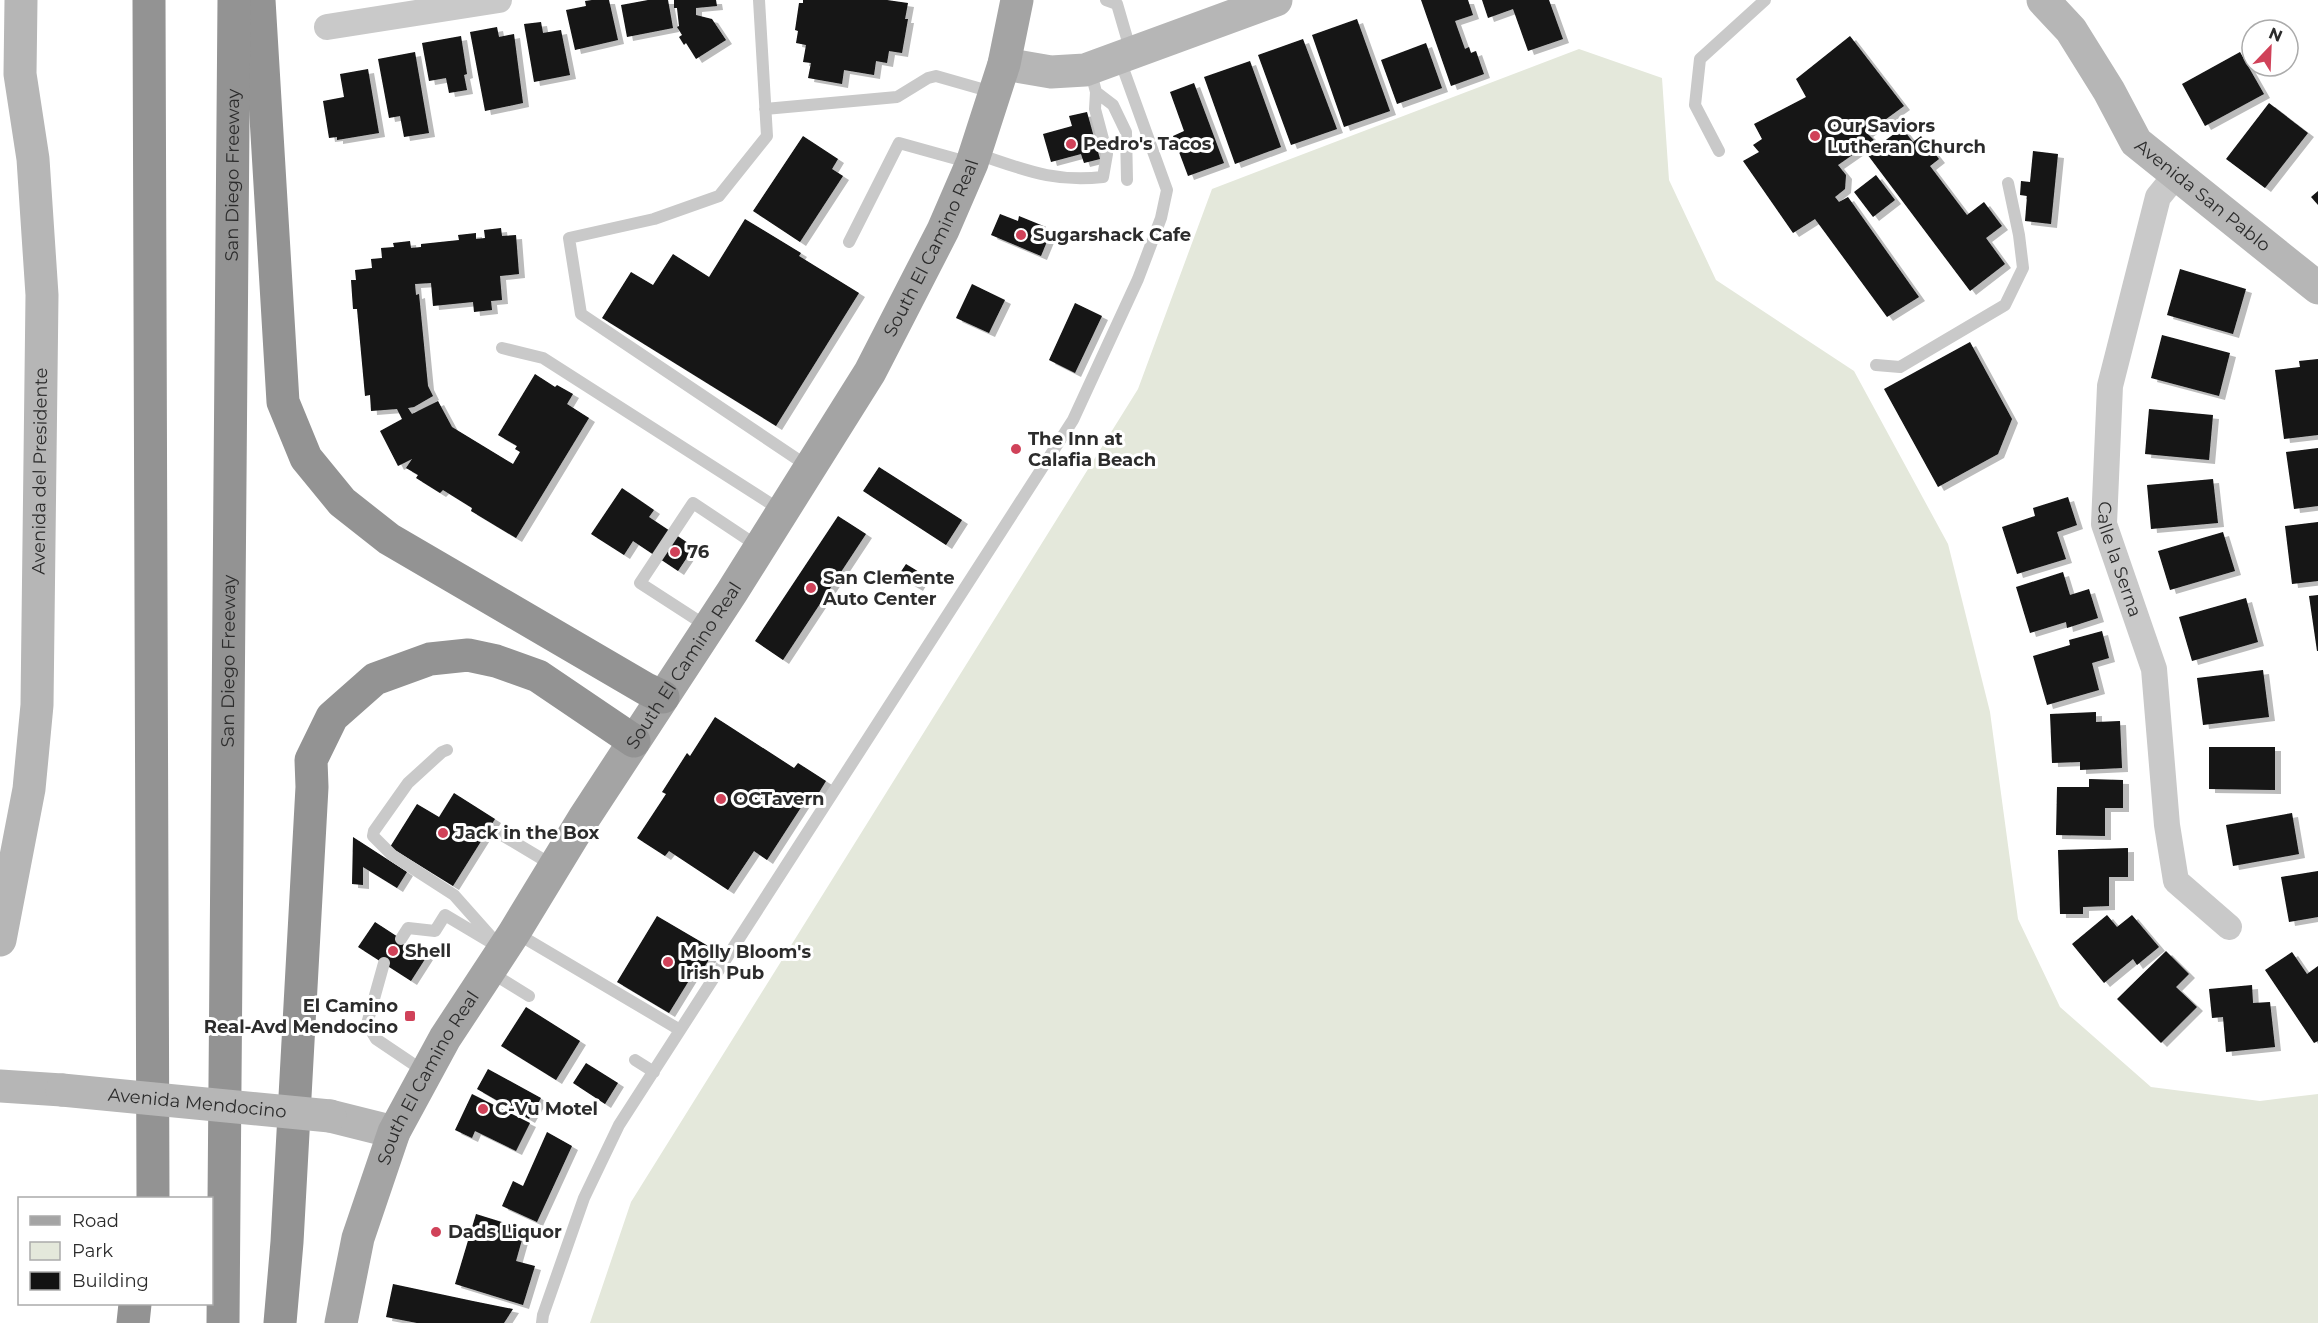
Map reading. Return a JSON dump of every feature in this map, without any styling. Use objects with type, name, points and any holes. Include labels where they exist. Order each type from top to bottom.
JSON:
[{"type":"highway","points":[[149,0],[153,1197]]},
{"type":"highway","name":"San Diego Freeway","points":[[223,1323],[234,0]]},
{"type":"highway","points":[[259,0],[283,402],[306,458],[342,502],[389,539],[663,697]]},
{"type":"highway","points":[[280,1323],[287,1242],[312,787],[311,760],[332,717],[375,679],[430,659],[468,655],[495,661],[538,676],[634,741]]},
{"type":"highway","points":[[148,1197],[154,1155]]},
{"type":"highway","points":[[133,1323],[135,1305]]},
{"type":"highway","points":[[152,1323],[153,1305]]},
{"type":"main road","name":"Avenida del Presidente","points":[[0,939],[29,789],[38,705],[42,295],[33,159],[10,77],[21,0]]},
{"type":"main road","name":"South El Camino Real","points":[[341,1323],[358,1238],[394,1132],[426,1073],[634,741],[783,512],[890,336],[943,230],[974,158],[999,79],[1017,0]]},
{"type":"main road","points":[[999,79],[1109,68],[1276,0]]},
{"type":"main road","name":"Avenida San Pablo","points":[[2043,0],[2071,30],[2136,142],[2318,288]]},
{"type":"main road","name":"Avenida Mendocino","points":[[0,1086],[330,1116],[394,1132]]},
{"type":"street","points":[[327,27],[499,0]]},
{"type":"street","name":"Calle la Serna","points":[[2176,175],[2158,198],[2110,386],[2104,524],[2154,669],[2167,825],[2176,881],[2229,927]]},
{"type":"lane","points":[[759,0],[767,136],[719,196],[654,219],[569,238],[581,314],[810,467]]},
{"type":"lane","points":[[849,242],[899,143],[974,158],[1036,174],[1078,180],[1103,177],[1107,154],[1095,109],[1109,68],[1117,4],[1106,0]]},
{"type":"lane","points":[[1719,151],[1695,105],[1700,59],[1765,0]]},
{"type":"lane","points":[[1109,68],[1113,105],[1126,132],[1127,180]]},
{"type":"lane","points":[[542,1323],[584,1198],[619,1125],[1073,420],[1138,279],[1161,218],[1167,190],[1109,68]]},
{"type":"lane","points":[[765,109],[897,97],[927,78],[936,76],[999,79]]},
{"type":"lane","points":[[1876,364],[1900,367],[2005,305],[2023,268],[2008,183]]},
{"type":"lane","points":[[502,348],[543,358],[783,512]]},
{"type":"lane","points":[[709,628],[640,583],[693,503],[760,547]]},
{"type":"lane","points":[[447,750],[408,783],[374,831],[373,836],[392,855],[454,895],[502,951],[529,996]]},
{"type":"lane","points":[[502,836],[555,866]]},
{"type":"lane","points":[[401,939],[408,928],[435,931],[445,915],[502,951],[586,974],[680,1030]]},
{"type":"lane","points":[[384,963],[367,1024],[376,1039],[426,1073]]},
{"type":"lane","points":[[635,1060],[654,1071]]},
{"type":"green space","points":[[1579,49],[1662,78],[1669,180],[1716,280],[1854,371],[1948,544],[1990,712],[2018,919],[2060,1007],[2151,1087],[2260,1101],[2318,1094],[2318,1323],[590,1323],[631,1202],[1138,389],[1212,189]]},
{"type":"building","points":[[609,0],[618,40],[575,50],[566,10],[586,6],[585,1]]},
{"type":"building","points":[[648,0],[668,0],[673,28],[627,37],[621,5]]},
{"type":"building","points":[[674,0],[716,0],[717,6],[696,8],[696,15],[712,19],[726,40],[696,59],[686,43],[684,45],[679,37],[682,35],[677,27],[679,26],[677,8],[674,8]]},
{"type":"building","points":[[803,0],[887,0],[908,3],[905,19],[908,19],[902,53],[889,51],[887,63],[876,61],[874,75],[844,70],[842,84],[808,78],[811,63],[803,62],[806,45],[796,43],[798,31],[795,30],[799,3],[803,3]]},
{"type":"building","points":[[1421,0],[1468,0],[1473,15],[1455,21],[1465,49],[1469,47],[1471,53],[1476,51],[1484,74],[1451,86]]},
{"type":"building","points":[[1482,0],[1549,0],[1563,39],[1528,51],[1513,9],[1488,18]]},
{"type":"building","points":[[1357,19],[1390,111],[1344,127],[1312,35]]},
{"type":"building","points":[[541,22],[543,33],[561,30],[570,75],[534,82],[524,24]]},
{"type":"building","points":[[497,27],[499,37],[514,34],[523,103],[485,111],[470,32]]},
{"type":"building","points":[[461,36],[467,90],[449,93],[446,78],[429,81],[422,43]]},
{"type":"building","name":"Our Saviors Lutheran Church","points":[[1850,36],[1904,106],[1867,133],[1874,140],[1838,165],[1846,175],[1845,189],[1835,197],[1839,202],[1848,197],[1919,297],[1887,317],[1815,219],[1793,233],[1743,161],[1759,152],[1753,145],[1762,139],[1754,124],[1806,97],[1796,79]]},
{"type":"building","points":[[1303,39],[1337,129],[1291,145],[1258,55]]},
{"type":"building","points":[[1426,43],[1442,88],[1397,104],[1381,60]]},
{"type":"building","points":[[415,52],[429,133],[404,137],[400,116],[389,118],[378,59]]},
{"type":"building","points":[[2240,52],[2240,78],[2255,78],[2264,94],[2205,126],[2182,84]]},
{"type":"building","points":[[1250,61],[1281,147],[1235,164],[1204,77]]},
{"type":"building","points":[[368,69],[379,133],[337,140],[337,137],[329,138],[323,101],[344,97],[340,74]]},
{"type":"building","points":[[1194,83],[1224,163],[1188,176],[1173,136],[1184,131],[1170,92]]},
{"type":"building","points":[[2269,103],[2308,133],[2265,188],[2226,159]]},
{"type":"building","name":"Pedro's Tacos","points":[[1087,112],[1100,159],[1084,163],[1081,154],[1051,162],[1043,134],[1072,126],[1069,116]]},
{"type":"building","points":[[1902,128],[1913,142],[1921,136],[1939,159],[1930,166],[1967,215],[1984,202],[2002,226],[1986,238],[2005,264],[1970,291],[1867,154]]},
{"type":"building","points":[[803,136],[838,159],[832,169],[843,176],[800,242],[753,211]]},
{"type":"building","points":[[2033,151],[2058,154],[2051,224],[2025,221],[2027,196],[2020,195],[2021,181],[2030,182]]},
{"type":"building","points":[[1876,175],[1895,200],[1873,217],[1854,192]]},
{"type":"building","points":[[2318,191],[2318,205],[2311,197]]},
{"type":"building","name":"Sugarshack Cafe","points":[[1000,214],[1018,221],[1019,216],[1046,227],[1044,231],[1050,234],[1041,256],[991,235]]},
{"type":"building","points":[[745,219],[801,253],[799,256],[859,293],[776,426],[602,318],[631,272],[653,285],[673,254],[709,277]]},
{"type":"building","points":[[501,228],[502,236],[516,235],[519,274],[500,276],[502,300],[491,301],[492,310],[474,312],[473,302],[433,306],[431,283],[415,284],[416,295],[419,294],[428,386],[433,396],[408,408],[412,414],[438,401],[452,427],[513,464],[520,452],[515,449],[517,446],[498,435],[535,374],[555,387],[557,385],[573,394],[567,404],[589,418],[516,538],[471,511],[472,508],[443,490],[440,493],[416,478],[418,475],[406,468],[412,459],[398,466],[380,431],[402,419],[397,409],[371,411],[370,395],[365,396],[357,309],[353,309],[351,280],[356,280],[355,270],[372,268],[371,259],[382,258],[381,248],[394,247],[393,243],[410,241],[411,248],[421,247],[421,244],[459,240],[458,235],[476,233],[476,239],[485,238],[484,230]]},
{"type":"building","points":[[2180,269],[2246,289],[2233,334],[2167,315]]},
{"type":"building","points":[[972,284],[1005,300],[989,333],[956,318]]},
{"type":"building","points":[[1075,303],[1102,316],[1075,373],[1049,360]]},
{"type":"building","points":[[2162,335],[2230,353],[2219,396],[2151,378]]},
{"type":"building","points":[[1970,342],[2012,419],[1998,454],[1938,487],[1884,389]]},
{"type":"building","points":[[2318,359],[2318,435],[2284,439],[2275,370],[2300,367],[2299,361]]},
{"type":"building","points":[[2149,409],[2213,415],[2209,460],[2145,454]]},
{"type":"building","points":[[2318,448],[2318,506],[2294,509],[2286,452]]},
{"type":"building","points":[[879,467],[962,520],[946,545],[863,491]]},
{"type":"building","points":[[2213,479],[2218,523],[2151,529],[2147,485]]},
{"type":"building","points":[[622,488],[654,510],[649,517],[694,547],[678,571],[633,541],[624,555],[591,534]]},
{"type":"building","points":[[2068,497],[2077,525],[2057,532],[2066,559],[2017,574],[2002,527],[2035,516],[2033,508]]},
{"type":"building","name":"San Clemente Auto Center","points":[[838,516],[866,534],[783,660],[755,641]]},
{"type":"building","points":[[2318,522],[2318,581],[2292,584],[2285,526]]},
{"type":"building","points":[[2223,532],[2235,571],[2170,590],[2158,551]]},
{"type":"building","points":[[906,564],[924,575],[917,587],[898,576]]},
{"type":"building","points":[[2063,572],[2070,595],[2089,589],[2098,618],[2067,628],[2066,622],[2030,633],[2016,587]]},
{"type":"building","points":[[2318,595],[2318,651],[2317,651],[2309,596]]},
{"type":"building","points":[[2246,598],[2258,642],[2192,661],[2179,617]]},
{"type":"building","points":[[2102,631],[2109,658],[2092,663],[2099,690],[2047,705],[2033,656],[2070,645],[2069,640]]},
{"type":"building","points":[[2263,670],[2269,717],[2203,725],[2197,678]]},
{"type":"building","points":[[2096,712],[2096,722],[2120,721],[2122,768],[2080,770],[2080,762],[2052,763],[2050,714]]},
{"type":"building","points":[[715,717],[794,768],[798,763],[826,781],[815,799],[809,795],[767,860],[754,851],[728,890],[669,851],[665,856],[637,838],[666,794],[662,792],[687,753],[690,756]]},
{"type":"building","points":[[2209,747],[2275,747],[2275,790],[2209,789]]},
{"type":"building","points":[[2089,779],[2123,780],[2123,808],[2105,808],[2105,836],[2056,835],[2057,787],[2089,787]]},
{"type":"building","name":"Jack in the Box","points":[[454,793],[495,819],[453,886],[390,847],[417,804],[439,817]]},
{"type":"building","points":[[2292,813],[2299,854],[2233,866],[2226,825]]},
{"type":"building","points":[[353,837],[407,872],[397,888],[363,867],[363,885],[352,884]]},
{"type":"building","points":[[2128,848],[2128,877],[2109,877],[2109,906],[2083,907],[2083,914],[2060,914],[2058,850]]},
{"type":"building","points":[[2318,871],[2318,917],[2289,922],[2281,877]]},
{"type":"building","points":[[2107,915],[2117,927],[2132,915],[2159,947],[2137,965],[2133,959],[2104,983],[2072,944]]},
{"type":"building","name":"Molly Bloom's Irish Pub","points":[[657,916],[715,950],[698,977],[693,974],[669,1013],[617,982]]},
{"type":"building","name":"Shell","points":[[375,922],[427,956],[411,981],[358,947]]},
{"type":"building","points":[[2166,951],[2189,974],[2176,987],[2197,1007],[2161,1043],[2117,999]]},
{"type":"building","points":[[2292,952],[2307,974],[2318,966],[2318,1041],[2314,1043],[2265,970]]},
{"type":"building","points":[[2252,985],[2253,1003],[2270,1002],[2275,1047],[2226,1052],[2223,1017],[2212,1018],[2209,989]]},
{"type":"building","points":[[526,1007],[580,1041],[556,1080],[501,1046]]},
{"type":"building","points":[[586,1063],[618,1083],[605,1104],[573,1083]]},
{"type":"building","points":[[488,1069],[541,1098],[529,1119],[477,1089]]},
{"type":"building","name":"C-Vu Motel","points":[[472,1094],[530,1123],[516,1151],[475,1131],[472,1138],[455,1130]]},
{"type":"building","points":[[547,1132],[572,1146],[537,1222],[502,1206],[513,1181],[523,1186]]},
{"type":"building","points":[[476,1214],[525,1229],[516,1261],[535,1266],[523,1305],[455,1284]]},
{"type":"building","points":[[393,1284],[513,1309],[504,1323],[417,1323],[386,1317]]},
{"type":"place","name":"Our Saviors Lutheran Church","points":[[1815,136]]},
{"type":"place","name":"Pedro's Tacos","points":[[1071,144]]},
{"type":"place","name":"Sugarshack Cafe","points":[[1021,235]]},
{"type":"place","name":"The Inn at Calafia Beach","points":[[1016,449]]},
{"type":"place","name":"76","points":[[675,552]]},
{"type":"place","name":"San Clemente Auto Center","points":[[811,588]]},
{"type":"place","name":"OCTavern","points":[[721,799]]},
{"type":"place","name":"Jack in the Box","points":[[443,833]]},
{"type":"place","name":"Shell","points":[[393,951]]},
{"type":"place","name":"Molly Bloom's Irish Pub","points":[[668,962]]},
{"type":"place","name":"El Camino Real-Avd Mendocino","points":[[410,1016]]},
{"type":"place","name":"C-Vu Motel","points":[[483,1109]]},
{"type":"place","name":"Dads Liquor","points":[[436,1232]]}]
